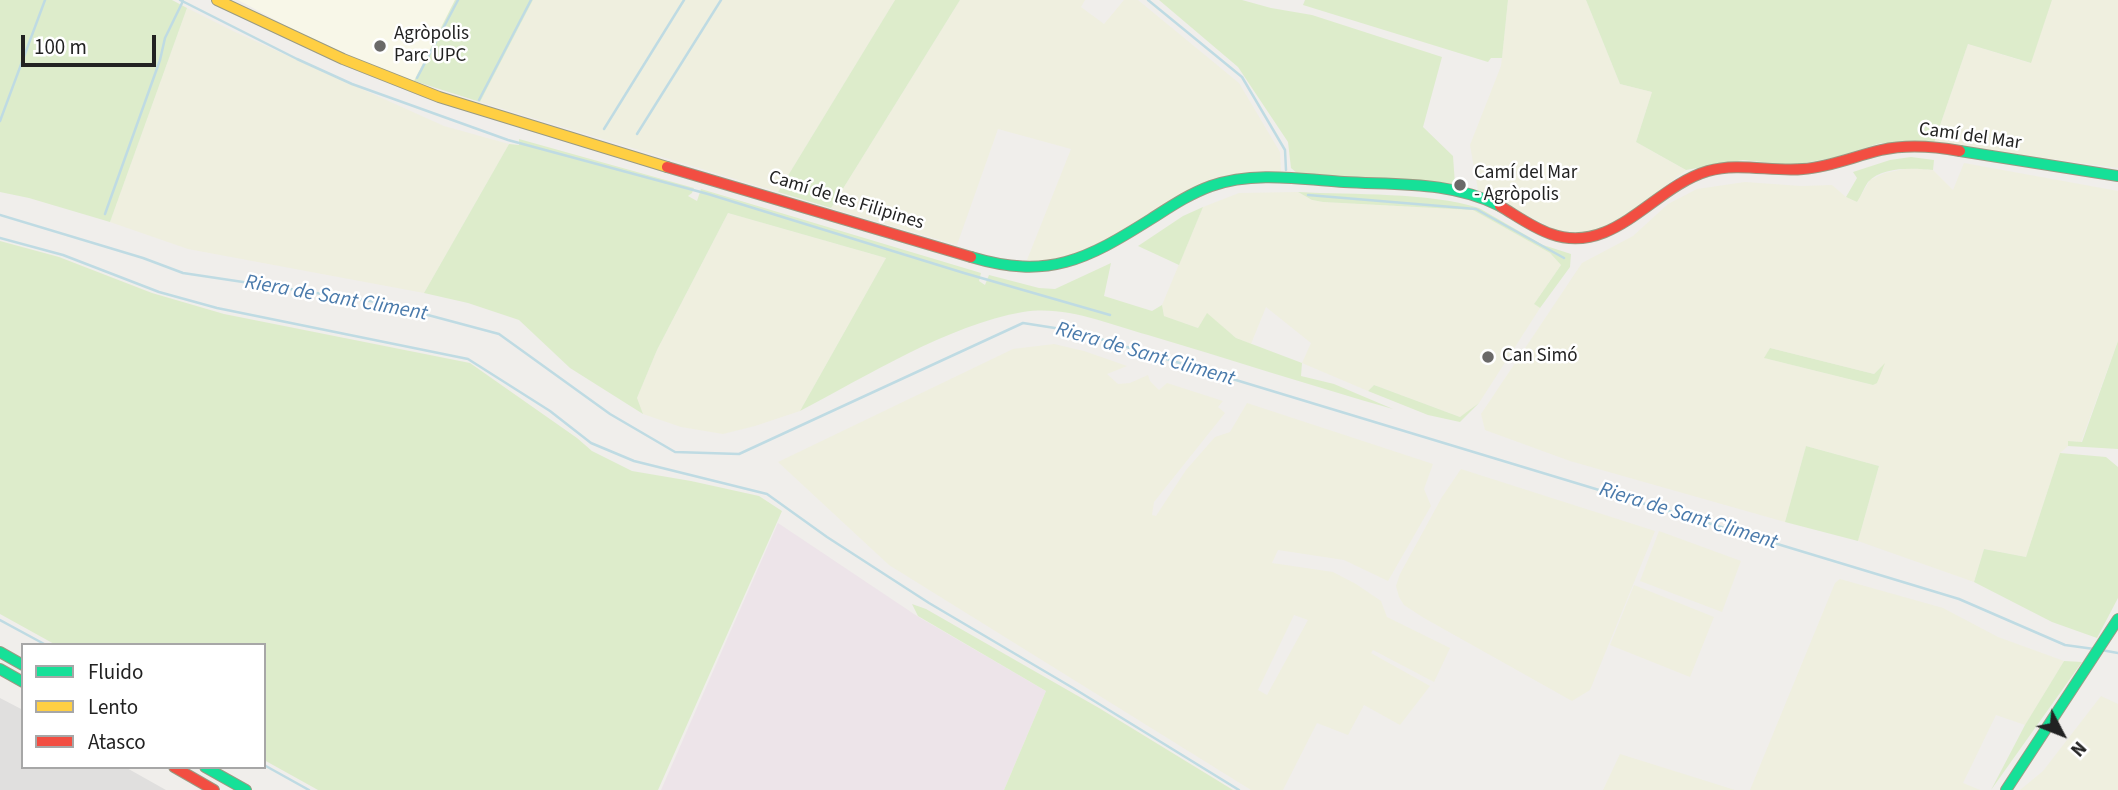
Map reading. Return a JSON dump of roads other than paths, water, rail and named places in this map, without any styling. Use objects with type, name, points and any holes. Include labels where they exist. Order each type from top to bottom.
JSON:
[{"type":"main road","name":"Camí de les Filipines","points":[[217,0],[340,60],[472,109],[1009,266],[1043,268],[1092,256],[1187,196],[1231,180],[1272,178],[1407,185],[1473,194]]},
{"type":"main road","name":"Camí del Mar","points":[[1473,194],[1501,206],[1547,233],[1590,239],[1612,232],[1665,191],[1708,171],[1731,167],[1810,169],[1881,149],[1903,146],[1928,147],[2118,176]]},
{"type":"main road","points":[[2006,790],[2118,619]]},
{"type":"main road","points":[[0,652],[21,664]]},
{"type":"main road","points":[[0,669],[21,681]]},
{"type":"main road","points":[[177,769],[214,790]]},
{"type":"main road","points":[[209,769],[246,790]]},
{"type":"waterway","points":[[0,121],[45,0]]},
{"type":"waterway","points":[[180,0],[352,84],[508,140],[708,194],[1110,315]]},
{"type":"waterway","points":[[417,78],[458,0]]},
{"type":"waterway","points":[[479,100],[531,0]]},
{"type":"waterway","points":[[604,129],[684,0]]},
{"type":"waterway","points":[[637,134],[721,0]]},
{"type":"waterway","points":[[1148,0],[1242,77],[1285,150],[1286,170]]},
{"type":"waterway","points":[[105,214],[160,60],[165,38],[183,1]]},
{"type":"waterway","points":[[1308,195],[1476,209],[1564,258]]},
{"type":"waterway","name":"Riera de Sant Climent","points":[[0,215],[143,258],[183,273],[383,303],[499,334],[610,414],[675,452],[739,454],[1023,323],[1074,331],[1959,599],[2065,645],[2094,649]]},
{"type":"waterway","points":[[0,238],[63,255],[159,292],[217,308],[468,359],[550,411],[591,443],[634,461],[767,494],[827,537],[929,603],[1239,790]]},
{"type":"waterway","points":[[0,620],[42,643]]},
{"type":"waterway","name":"Riera de Sant Climent","points":[[2101,650],[2118,653]]},
{"type":"waterway","points":[[266,766],[309,790]]},
{"type":"place","name":"Agròpolis Parc UPC","points":[[380,46]]},
{"type":"place","name":"Camí del Mar - Agròpolis","points":[[1460,185]]},
{"type":"place","name":"Can Simó","points":[[1488,357]]}]
